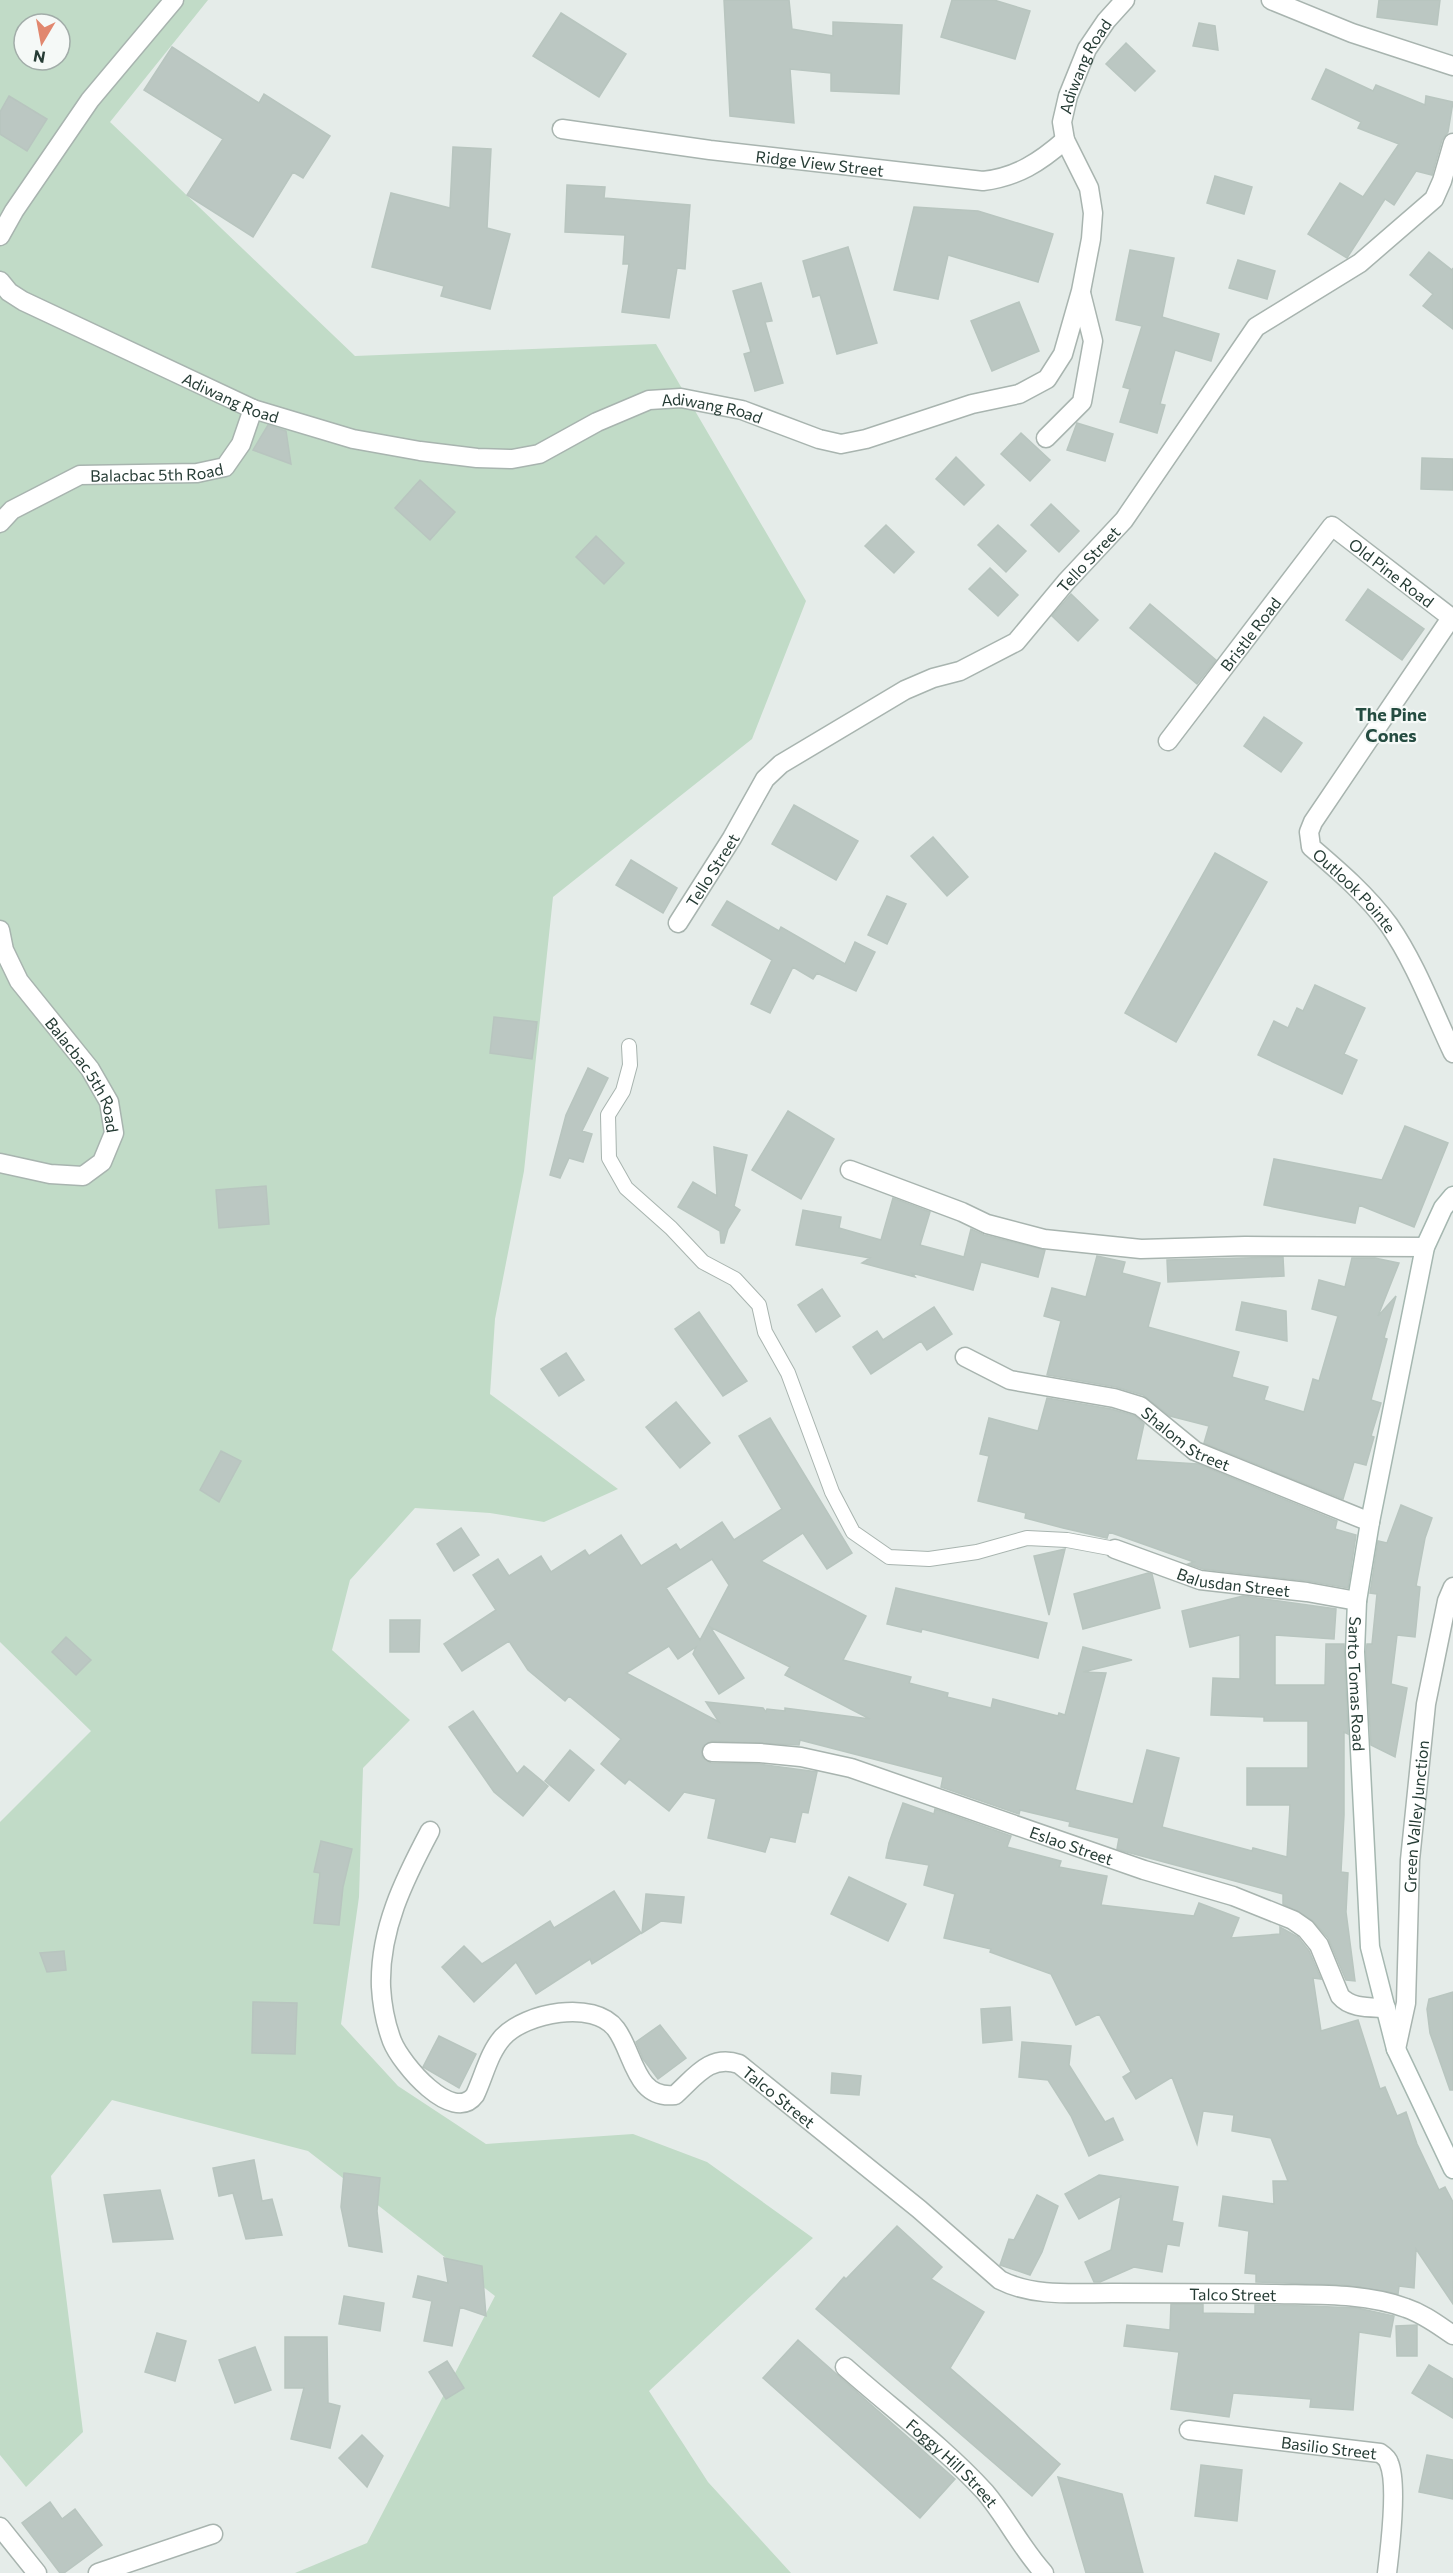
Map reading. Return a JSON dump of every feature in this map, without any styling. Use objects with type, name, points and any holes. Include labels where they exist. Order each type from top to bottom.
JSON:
[{"type":"street","points":[[0,236],[14,211],[90,100],[174,0]]},
{"type":"street","name":"Adiwang Road","points":[[0,281],[9,292],[23,301],[253,409],[353,438],[443,454],[513,459],[539,453],[597,422],[649,400],[681,398],[742,410],[819,440],[841,444],[866,439],[972,404],[1019,394],[1047,380],[1063,354],[1081,291],[1091,238],[1093,213],[1089,188],[1065,140],[1062,122],[1076,72],[1087,49],[1106,21],[1125,0]]},
{"type":"street","points":[[1271,0],[1352,33],[1453,66]]},
{"type":"street","name":"Ridge View Street","points":[[562,129],[710,150],[983,181],[1004,179],[1023,171],[1065,140]]},
{"type":"street","name":"Tello Street","points":[[678,923],[732,838],[765,778],[781,764],[905,690],[933,678],[960,671],[1016,642],[1066,582],[1124,520],[1256,327],[1360,263],[1434,199],[1442,182],[1453,143]]},
{"type":"street","points":[[1046,438],[1082,402],[1093,341],[1081,291]]},
{"type":"street","name":"Balacbac 5th Road","points":[[0,523],[12,510],[80,475],[197,473],[225,467],[241,444],[253,409]]},
{"type":"street","name":"Old Pine Road","points":[[1332,526],[1452,618]]},
{"type":"street","name":"Bristle Road","points":[[1168,741],[1332,526]]},
{"type":"street","name":"Outlook Pointe","points":[[1452,618],[1313,822],[1309,832],[1311,847],[1361,892],[1389,926],[1411,964],[1453,1053]]},
{"type":"street","name":"Balacbac 5th Road","points":[[0,930],[4,950],[19,981],[90,1069],[109,1102],[114,1133],[102,1162],[83,1176],[50,1174],[0,1163]]},
{"type":"street","points":[[850,1170],[962,1212],[987,1224],[1044,1239],[1141,1249],[1245,1246],[1425,1247]]},
{"type":"street","name":"Santo Tomas Road","points":[[1453,1196],[1443,1208],[1425,1247],[1370,1522],[1357,1601],[1356,1685],[1370,1947],[1396,2049],[1453,2169]]},
{"type":"street","name":"Shalom Street","points":[[965,1357],[1010,1380],[1114,1398],[1140,1406],[1195,1450],[1370,1522]]},
{"type":"street","name":"Balusdan Street","points":[[1115,1549],[1200,1580],[1308,1592],[1357,1601]]},
{"type":"street","name":"Green Valley Junction","points":[[1396,2049],[1406,2003],[1410,1860],[1426,1704],[1447,1601],[1453,1587]]},
{"type":"street","name":"Eslao Street","points":[[712,1752],[801,1757],[851,1768],[1144,1870],[1233,1896],[1293,1920],[1306,1929],[1319,1945],[1344,2001],[1359,2006],[1386,2008]]},
{"type":"street","name":"Talco Street","points":[[430,1831],[403,1882],[391,1917],[382,1963],[381,1988],[388,2026],[401,2058],[411,2071],[453,2103],[463,2105],[470,2102],[476,2095],[495,2046],[511,2029],[533,2019],[587,2012],[598,2015],[616,2028],[635,2069],[651,2091],[658,2095],[675,2095],[713,2063],[730,2061],[739,2064],[920,2209],[1000,2280],[1008,2284],[1022,2289],[1066,2294],[1248,2294],[1360,2298],[1407,2308],[1429,2318],[1453,2335]]},
{"type":"street","name":"Foggy Hill Street","points":[[845,2367],[969,2476],[1002,2513],[1031,2559],[1044,2573]]},
{"type":"street","name":"Basilio Street","points":[[1189,2430],[1380,2453],[1389,2463],[1391,2471],[1393,2513],[1387,2573]]},
{"type":"street","points":[[0,2527],[37,2573]]},
{"type":"street","points":[[98,2573],[213,2534]]},
{"type":"lane","points":[[629,1046],[630,1065],[623,1091],[608,1115],[609,1158],[626,1188],[677,1233],[703,1262],[735,1279],[759,1305],[765,1332],[788,1372],[832,1492],[853,1532],[889,1557],[929,1559],[977,1552],[1027,1538],[1067,1540],[1115,1549]]},
{"type":"green space","points":[[0,0],[208,0],[110,122],[355,356],[656,344],[806,601],[752,739],[553,897],[524,1171],[495,1319],[490,1394],[618,1489],[544,1522],[490,1513],[415,1508],[350,1580],[332,1650],[410,1720],[363,1768],[359,1897],[341,2024],[398,2086],[486,2144],[633,2134],[707,2162],[813,2238],[649,2391],[708,2482],[791,2573],[295,2573],[367,2543],[495,2296],[308,2151],[112,2100],[51,2176],[83,2432],[26,2487],[0,2455],[0,1822],[91,1731],[0,1642]]},
{"type":"building","points":[[724,0],[789,0],[792,29],[833,36],[833,22],[902,25],[899,94],[831,91],[831,73],[790,69],[794,123],[730,116]]},
{"type":"building","points":[[952,0],[994,0],[1030,11],[1015,59],[941,37]]},
{"type":"building","points":[[1379,0],[1440,0],[1437,25],[1377,17]]},
{"type":"building","points":[[561,13],[626,54],[599,97],[533,56]]},
{"type":"building","points":[[1199,23],[1215,26],[1218,50],[1193,46]]},
{"type":"building","points":[[1126,43],[1155,71],[1135,91],[1106,64]]},
{"type":"building","points":[[172,47],[259,103],[264,94],[330,136],[303,178],[293,172],[253,237],[187,195],[223,139],[144,90]]},
{"type":"building","points":[[1326,69],[1373,91],[1376,85],[1425,105],[1426,96],[1453,102],[1448,132],[1442,140],[1432,175],[1416,171],[1394,205],[1385,199],[1347,258],[1308,234],[1340,183],[1363,197],[1399,144],[1358,128],[1361,122],[1312,99]]},
{"type":"building","points":[[9,96],[47,119],[27,151],[0,134],[0,112]]},
{"type":"building","points":[[453,147],[491,149],[487,228],[510,234],[490,309],[441,296],[444,286],[372,267],[391,193],[450,208]]},
{"type":"building","points":[[1215,176],[1252,187],[1244,214],[1207,203]]},
{"type":"building","points":[[567,185],[605,187],[604,198],[690,205],[685,269],[677,268],[669,318],[622,312],[629,264],[623,264],[625,235],[565,232]]},
{"type":"building","points":[[914,207],[978,211],[1053,234],[1038,282],[948,255],[938,299],[894,290]]},
{"type":"building","points":[[848,247],[877,343],[837,354],[820,295],[813,297],[803,261]]},
{"type":"building","points":[[1130,250],[1174,258],[1162,317],[1219,334],[1211,361],[1175,350],[1160,404],[1165,405],[1157,433],[1120,422],[1130,389],[1123,387],[1142,326],[1116,320]]},
{"type":"building","points":[[1429,252],[1452,270],[1453,268],[1453,329],[1423,306],[1433,294],[1410,275]]},
{"type":"building","points":[[1238,260],[1275,271],[1267,299],[1229,288]]},
{"type":"building","points":[[761,283],[772,321],[765,322],[783,383],[755,391],[744,354],[751,352],[733,291]]},
{"type":"building","points":[[1019,302],[1039,351],[992,371],[971,321]]},
{"type":"building","points":[[1077,423],[1113,434],[1105,461],[1067,450]]},
{"type":"building","points":[[268,425],[286,431],[291,464],[253,450]]},
{"type":"building","points":[[1021,433],[1050,460],[1030,481],[1001,454]]},
{"type":"building","points":[[956,457],[984,485],[964,505],[936,479]]},
{"type":"building","points":[[1422,458],[1453,459],[1453,490],[1421,489]]},
{"type":"building","points":[[420,480],[455,512],[430,540],[395,508]]},
{"type":"building","points":[[1051,504],[1079,531],[1059,552],[1031,525]]},
{"type":"building","points":[[886,525],[914,552],[894,573],[865,546]]},
{"type":"building","points":[[998,525],[1026,551],[1006,572],[978,545]]},
{"type":"building","points":[[596,536],[624,563],[604,584],[576,557]]},
{"type":"building","points":[[990,568],[1018,595],[998,616],[969,589]]},
{"type":"building","points":[[1368,589],[1424,629],[1402,660],[1346,620]]},
{"type":"building","points":[[1071,594],[1098,620],[1078,641],[1052,616]]},
{"type":"building","points":[[1150,604],[1216,660],[1197,684],[1130,628]]},
{"type":"building","points":[[1264,717],[1302,743],[1281,772],[1244,746]]},
{"type":"building","points":[[794,805],[858,841],[836,880],[772,844]]},
{"type":"building","points":[[933,837],[968,877],[947,896],[911,856]]},
{"type":"building","points":[[1215,853],[1267,882],[1176,1042],[1125,1013]]},
{"type":"building","points":[[631,860],[677,888],[663,913],[616,885]]},
{"type":"building","points":[[887,896],[906,904],[887,944],[868,935]]},
{"type":"building","points":[[727,901],[779,931],[781,927],[845,964],[855,942],[875,952],[856,991],[817,973],[813,979],[793,967],[770,1013],[751,1004],[772,960],[712,925]]},
{"type":"building","points":[[1315,985],[1365,1008],[1344,1054],[1357,1060],[1342,1094],[1258,1055],[1274,1021],[1288,1028],[1297,1008],[1303,1011]]},
{"type":"building","points":[[494,1017],[537,1022],[532,1059],[490,1053]]},
{"type":"building","points":[[588,1068],[608,1078],[582,1131],[592,1134],[583,1162],[569,1158],[560,1178],[550,1175],[566,1115]]},
{"type":"building","points":[[788,1111],[834,1139],[801,1199],[752,1170]]},
{"type":"building","points":[[1405,1126],[1448,1143],[1414,1227],[1359,1205],[1355,1223],[1264,1205],[1274,1159],[1382,1180]]},
{"type":"building","points":[[714,1147],[747,1155],[734,1206],[740,1210],[728,1229],[724,1243],[721,1243],[720,1231],[678,1207],[693,1182],[717,1196]]},
{"type":"building","points":[[266,1186],[269,1224],[219,1228],[216,1190]]},
{"type":"building","points":[[893,1198],[930,1212],[920,1245],[964,1257],[971,1229],[984,1235],[1045,1250],[1038,1277],[981,1262],[973,1290],[912,1273],[915,1277],[862,1263],[870,1258],[796,1245],[803,1210],[841,1217],[839,1228],[881,1240]]},
{"type":"building","points":[[1097,1256],[1125,1262],[1122,1273],[1160,1283],[1148,1327],[1239,1352],[1232,1377],[1268,1387],[1264,1400],[1304,1412],[1313,1379],[1319,1381],[1338,1316],[1312,1309],[1319,1280],[1345,1287],[1352,1258],[1375,1258],[1399,1263],[1378,1316],[1396,1296],[1384,1338],[1387,1339],[1371,1400],[1381,1403],[1371,1436],[1374,1437],[1366,1465],[1354,1462],[1343,1499],[1204,1443],[1209,1426],[1170,1416],[1143,1395],[1116,1387],[1047,1375],[1061,1321],[1044,1316],[1052,1288],[1086,1297]]},
{"type":"building","points":[[1283,1257],[1284,1276],[1168,1282],[1167,1260]]},
{"type":"building","points":[[822,1289],[840,1316],[816,1332],[798,1305]]},
{"type":"building","points":[[1242,1302],[1286,1311],[1287,1341],[1236,1330]]},
{"type":"building","points":[[934,1307],[952,1334],[927,1350],[921,1341],[871,1374],[853,1347],[877,1331],[883,1340]]},
{"type":"building","points":[[699,1312],[747,1381],[723,1396],[675,1329]]},
{"type":"building","points":[[566,1353],[584,1380],[559,1396],[541,1369]]},
{"type":"building","points":[[1047,1398],[1111,1409],[1135,1416],[1144,1424],[1136,1460],[1198,1464],[1337,1521],[1335,1529],[1356,1535],[1348,1588],[1203,1569],[1188,1564],[1194,1562],[1109,1532],[1107,1538],[1063,1528],[1025,1518],[1026,1513],[978,1501],[989,1456],[980,1454],[989,1418],[1038,1431]]},
{"type":"building","points":[[676,1402],[710,1443],[680,1468],[646,1427]]},
{"type":"building","points":[[770,1418],[852,1553],[827,1569],[803,1533],[761,1561],[866,1616],[843,1660],[911,1677],[909,1683],[948,1693],[947,1697],[991,1708],[993,1699],[1058,1716],[1059,1713],[1065,1715],[1083,1647],[1132,1660],[1083,1672],[1106,1673],[1075,1790],[1133,1804],[1147,1750],[1179,1758],[1162,1827],[1252,1851],[1253,1848],[1287,1857],[1290,1805],[1247,1805],[1247,1768],[1308,1768],[1308,1721],[1264,1721],[1264,1717],[1211,1715],[1213,1678],[1240,1679],[1240,1635],[1190,1647],[1182,1611],[1243,1596],[1336,1609],[1334,1639],[1275,1635],[1275,1685],[1325,1685],[1326,1644],[1344,1644],[1348,1734],[1344,1732],[1341,1872],[1348,1873],[1346,1912],[1355,1981],[1346,1980],[1328,1938],[1312,1920],[1283,1904],[1283,1894],[1117,1849],[1119,1838],[1069,1826],[1070,1822],[1020,1810],[1019,1814],[941,1787],[943,1777],[800,1740],[799,1745],[712,1741],[703,1746],[702,1757],[711,1763],[759,1764],[817,1772],[808,1813],[802,1812],[795,1842],[770,1837],[765,1852],[708,1838],[716,1799],[684,1792],[669,1811],[629,1779],[625,1784],[601,1764],[621,1739],[569,1696],[565,1701],[528,1670],[509,1641],[462,1671],[444,1644],[496,1610],[473,1575],[498,1559],[509,1576],[541,1556],[551,1572],[585,1550],[589,1556],[621,1535],[641,1566],[676,1544],[680,1550],[722,1522],[734,1540],[782,1509],[739,1436]],"holes":[[[712,1559],[729,1585],[700,1640],[666,1588]],[[710,1627],[790,1667],[785,1675],[870,1719],[785,1708],[785,1711],[767,1709],[766,1712],[763,1708],[706,1702],[719,1722],[626,1673],[669,1646],[678,1659],[696,1647],[693,1654],[719,1694],[744,1678]]]},
{"type":"building","points":[[221,1451],[241,1461],[219,1502],[200,1490]]},
{"type":"building","points":[[1401,1505],[1432,1518],[1425,1538],[1416,1586],[1420,1587],[1415,1637],[1397,1635],[1391,1684],[1407,1688],[1395,1757],[1371,1745],[1366,1652],[1367,1644],[1372,1644],[1377,1594],[1370,1593],[1378,1541],[1387,1543]]},
{"type":"building","points":[[461,1528],[479,1555],[454,1571],[437,1544]]},
{"type":"building","points":[[1065,1549],[1049,1615],[1034,1556]]},
{"type":"building","points":[[1148,1573],[1152,1574],[1160,1608],[1083,1629],[1074,1594]]},
{"type":"building","points":[[896,1588],[1047,1623],[1038,1658],[922,1629],[921,1632],[887,1624]]},
{"type":"building","points":[[390,1620],[420,1620],[419,1652],[390,1652]]},
{"type":"building","points":[[66,1637],[91,1660],[76,1675],[52,1652]]},
{"type":"building","points":[[473,1711],[517,1774],[524,1766],[548,1786],[523,1816],[494,1792],[449,1727]]},
{"type":"building","points":[[570,1750],[594,1770],[569,1801],[545,1781]]},
{"type":"building","points":[[903,1803],[934,1814],[935,1809],[1011,1836],[1007,1847],[1061,1861],[1059,1867],[1107,1876],[1101,1905],[1194,1916],[1199,1903],[1239,1918],[1231,1938],[1280,1934],[1280,1927],[1298,1937],[1309,1951],[1321,1979],[1313,1978],[1321,2031],[1358,2020],[1380,2089],[1385,2087],[1397,2116],[1406,2112],[1417,2144],[1439,2190],[1445,2187],[1453,2202],[1453,2304],[1416,2249],[1414,2288],[1399,2286],[1398,2294],[1343,2285],[1256,2282],[1256,2274],[1245,2273],[1249,2231],[1219,2226],[1223,2196],[1274,2204],[1273,2181],[1288,2181],[1271,2138],[1232,2131],[1234,2115],[1203,2111],[1197,2144],[1172,2077],[1136,2099],[1123,2077],[1131,2072],[1099,2014],[1076,2025],[1051,1974],[990,1952],[991,1949],[944,1938],[955,1894],[924,1885],[929,1865],[886,1858]]},
{"type":"building","points":[[321,1841],[352,1849],[343,1887],[339,1925],[314,1923],[320,1873],[314,1872]]},
{"type":"building","points":[[849,1877],[906,1904],[888,1941],[831,1914]]},
{"type":"building","points":[[614,1891],[641,1933],[592,1964],[590,1959],[536,1994],[516,1962],[474,2002],[442,1967],[464,1946],[482,1964],[550,1921],[554,1928]]},
{"type":"building","points":[[646,1894],[684,1897],[681,1923],[661,1921],[642,1933]]},
{"type":"building","points":[[64,1951],[66,1970],[47,1972],[40,1953]]},
{"type":"building","points":[[1453,1992],[1453,2090],[1450,2090],[1430,2033],[1427,2009],[1429,1999]]},
{"type":"building","points":[[253,2002],[297,2003],[295,2054],[252,2053]]},
{"type":"building","points":[[1010,2007],[1012,2040],[983,2043],[981,2009]]},
{"type":"building","points":[[660,2025],[686,2058],[658,2079],[643,2059],[636,2042]]},
{"type":"building","points":[[439,2036],[476,2054],[459,2088],[423,2067]]},
{"type":"building","points":[[1022,2042],[1071,2046],[1069,2065],[1105,2122],[1113,2118],[1123,2140],[1089,2156],[1071,2116],[1048,2080],[1019,2077]]},
{"type":"building","points":[[832,2073],[861,2076],[859,2095],[831,2093]]},
{"type":"building","points":[[254,2160],[262,2201],[272,2199],[282,2235],[246,2239],[233,2193],[219,2196],[213,2168]]},
{"type":"building","points":[[344,2173],[380,2178],[377,2211],[382,2252],[349,2246],[341,2207]]},
{"type":"building","points":[[1099,2175],[1178,2187],[1172,2221],[1183,2223],[1179,2246],[1167,2244],[1162,2272],[1134,2267],[1100,2282],[1094,2282],[1085,2262],[1111,2250],[1121,2196],[1079,2219],[1065,2194]]},
{"type":"building","points":[[160,2190],[173,2239],[113,2242],[104,2195]]},
{"type":"building","points":[[1037,2195],[1058,2206],[1042,2252],[1030,2275],[1000,2265],[1009,2239],[1014,2240]]},
{"type":"building","points":[[897,2226],[942,2267],[931,2279],[984,2312],[950,2368],[1060,2464],[1032,2496],[816,2309],[844,2277],[846,2279]]},
{"type":"building","points":[[444,2258],[482,2266],[486,2316],[460,2307],[452,2346],[424,2341],[432,2301],[413,2297],[418,2276],[448,2283]]},
{"type":"building","points":[[344,2296],[384,2303],[380,2331],[339,2324]]},
{"type":"building","points":[[1171,2304],[1203,2304],[1203,2313],[1255,2314],[1255,2305],[1357,2308],[1394,2316],[1390,2337],[1359,2332],[1353,2410],[1310,2407],[1311,2399],[1233,2393],[1229,2417],[1171,2409],[1179,2352],[1124,2346],[1127,2325],[1170,2330]]},
{"type":"building","points":[[1417,2325],[1417,2356],[1397,2356],[1396,2326]]},
{"type":"building","points":[[157,2333],[186,2341],[175,2381],[145,2372]]},
{"type":"building","points":[[285,2337],[327,2337],[328,2403],[340,2406],[330,2448],[291,2439],[304,2388],[285,2388]]},
{"type":"building","points":[[798,2340],[955,2479],[920,2518],[763,2378]]},
{"type":"building","points":[[255,2347],[271,2390],[235,2403],[219,2360]]},
{"type":"building","points":[[447,2361],[464,2388],[446,2399],[429,2372]]},
{"type":"building","points":[[1429,2365],[1453,2379],[1453,2418],[1412,2393]]},
{"type":"building","points":[[362,2435],[383,2456],[367,2487],[339,2458]]},
{"type":"building","points":[[1427,2455],[1453,2460],[1453,2499],[1419,2492]]},
{"type":"building","points":[[1201,2465],[1242,2470],[1237,2521],[1195,2516]]},
{"type":"building","points":[[1058,2477],[1122,2494],[1143,2573],[1086,2573]]},
{"type":"building","points":[[50,2502],[62,2519],[75,2509],[102,2545],[64,2573],[60,2573],[22,2523]]},
{"type":"district","name":"The Pine Cones","points":[[1391,724]]}]
